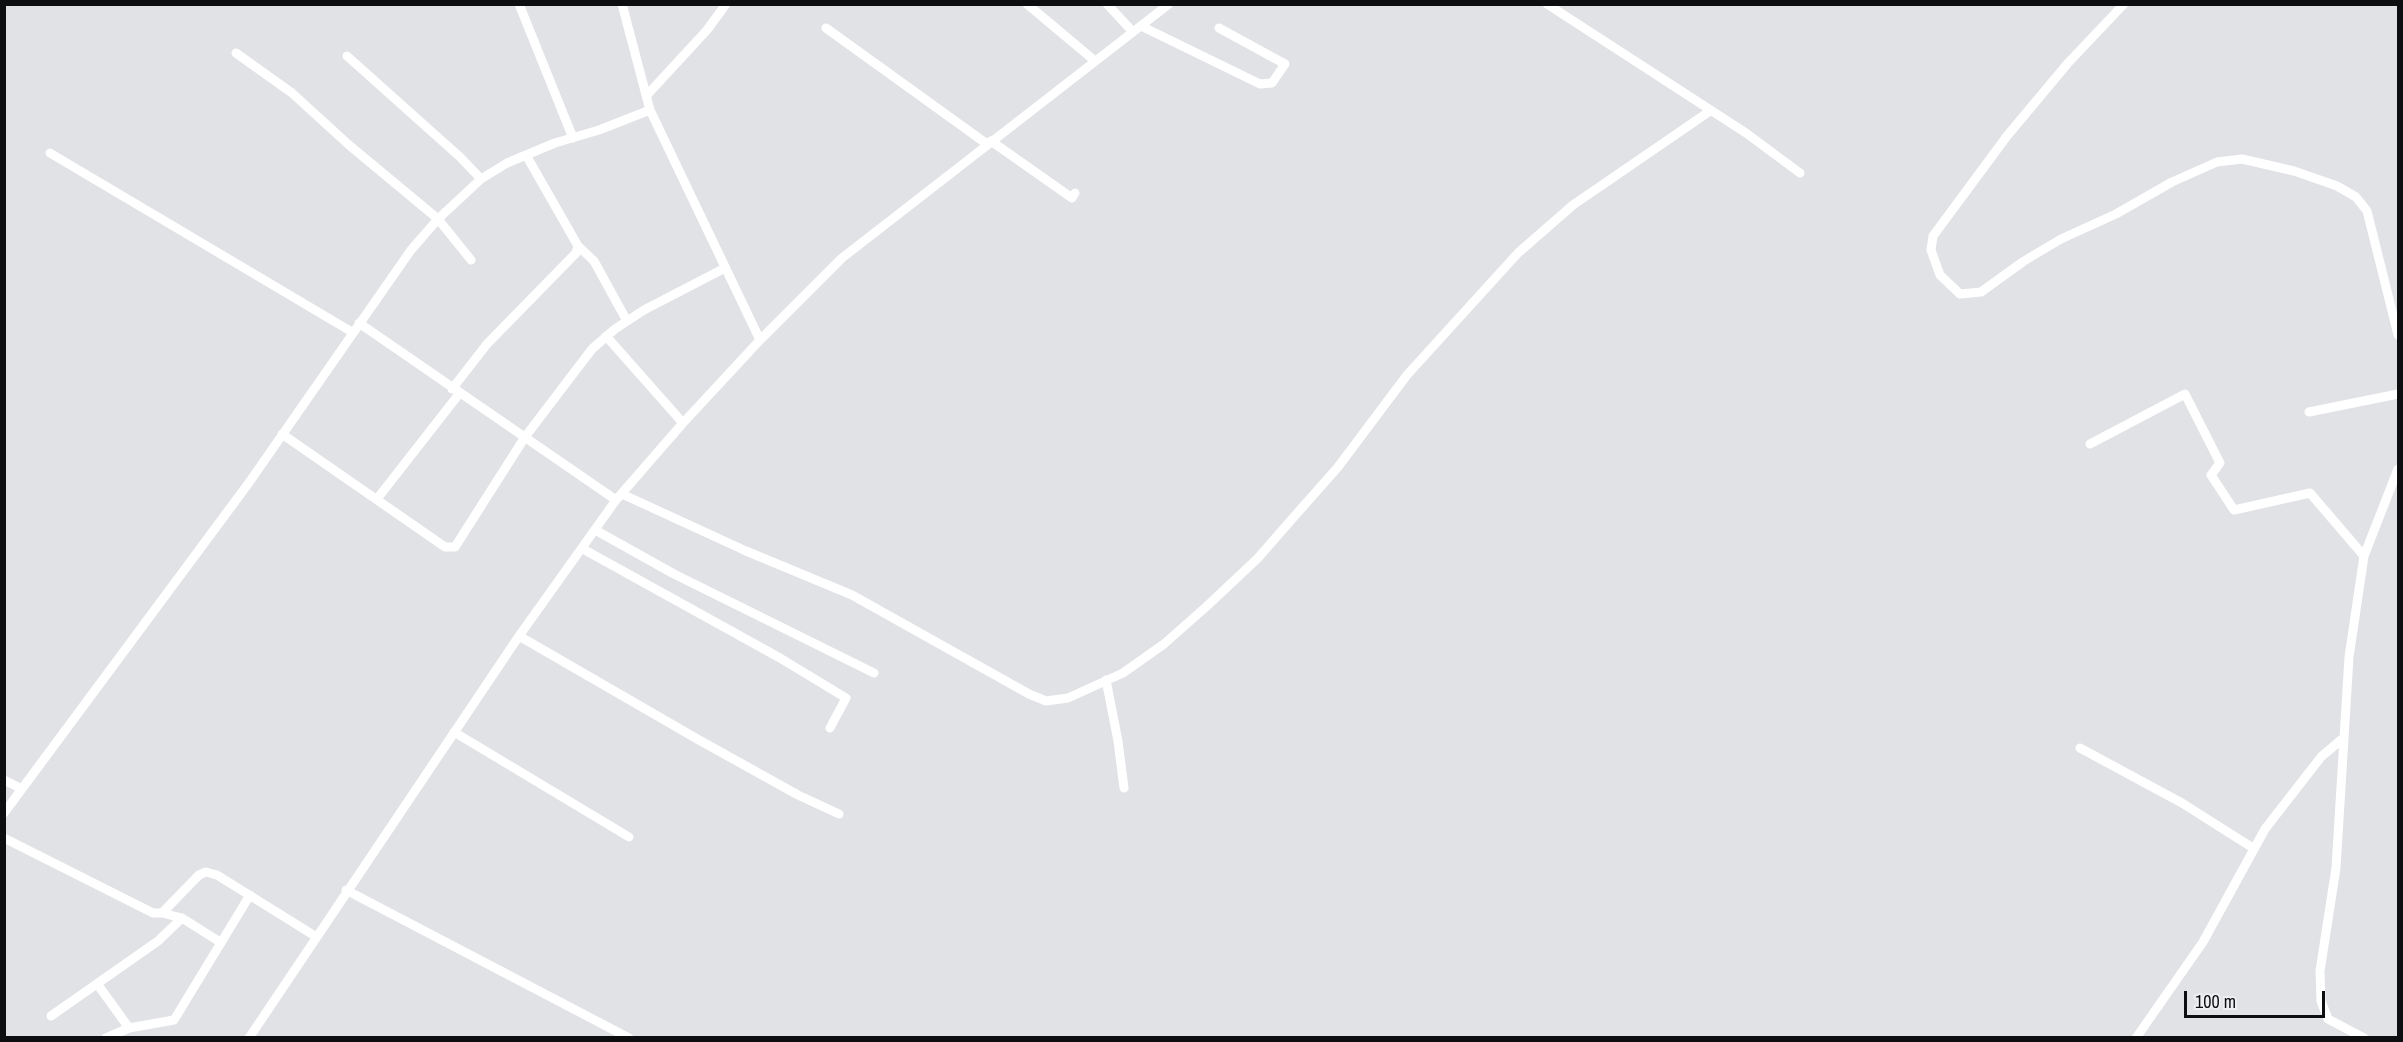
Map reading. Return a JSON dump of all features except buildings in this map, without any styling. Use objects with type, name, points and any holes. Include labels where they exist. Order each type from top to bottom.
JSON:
[{"type":"street","points":[[519,4],[573,138]]},
{"type":"street","points":[[622,4],[650,110],[760,340]]},
{"type":"street","points":[[647,95],[707,30],[726,4]]},
{"type":"street","points":[[1027,4],[1095,61]]},
{"type":"street","points":[[1107,4],[1137,29],[1260,84],[1272,83],[1285,64],[1219,28]]},
{"type":"street","points":[[249,1038],[315,936],[519,636],[597,531],[619,497],[683,423],[760,340],[842,258],[1169,4]]},
{"type":"street","points":[[1547,4],[1800,172]]},
{"type":"street","points":[[2124,4],[2068,63],[2007,136],[1933,236],[1931,250],[1940,275],[1960,294],[1981,292],[2024,261],[2061,239],[2116,214],[2172,182],[2217,162],[2242,159],[2294,171],[2337,186],[2356,197],[2367,211],[2398,335]]},
{"type":"street","points":[[826,28],[989,143],[1072,198],[1075,193]]},
{"type":"street","points":[[236,53],[292,93],[349,145],[438,219],[471,260]]},
{"type":"street","points":[[346,56],[430,129],[481,179]]},
{"type":"street","points":[[4,813],[282,434],[411,250],[438,219],[481,179],[526,155],[650,110]]},
{"type":"street","points":[[359,323],[455,392],[619,497],[852,595],[1046,701],[1068,698],[1123,673],[1164,644],[1258,558],[1338,467],[1407,375],[1518,253],[1573,205],[1710,111]]},
{"type":"street","points":[[50,153],[352,332]]},
{"type":"street","points":[[526,155],[578,246],[594,261],[627,321]]},
{"type":"street","points":[[377,499],[455,392],[482,350],[576,253],[578,246]]},
{"type":"street","points":[[282,434],[445,547],[454,547],[525,437],[586,357],[606,336],[627,321],[725,268]]},
{"type":"street","points":[[606,336],[683,423]]},
{"type":"street","points":[[2091,444],[2186,394],[2220,463],[2211,475],[2234,510],[2310,493],[2364,556]]},
{"type":"street","points":[[2308,412],[2398,394]]},
{"type":"street","points":[[2364,1038],[2328,1019],[2321,1001],[2320,971],[2336,868],[2342,739],[2346,722],[2349,657],[2364,556],[2398,468]]},
{"type":"street","points":[[597,531],[674,574],[874,674]]},
{"type":"street","points":[[583,549],[780,658],[846,698],[830,728]]},
{"type":"street","points":[[519,636],[699,740],[798,795],[839,814]]},
{"type":"street","points":[[1106,680],[1118,741],[1124,788]]},
{"type":"street","points":[[454,732],[629,837]]},
{"type":"street","points":[[2136,1038],[2203,942],[2240,879],[2253,848],[2300,781],[2320,757],[2342,739]]},
{"type":"street","points":[[2080,748],[2182,803],[2253,848]]},
{"type":"street","points":[[4,780],[22,789]]},
{"type":"street","points":[[4,838],[139,908],[182,918],[220,942]]},
{"type":"street","points":[[162,912],[179,893],[199,875],[206,872],[228,881],[315,936]]},
{"type":"street","points":[[346,891],[490,963],[629,1038]]},
{"type":"street","points":[[106,1038],[129,1028],[174,1020],[249,895]]},
{"type":"street","points":[[51,1016],[98,986],[158,941],[182,918]]},
{"type":"street","points":[[98,986],[129,1028]]}]
